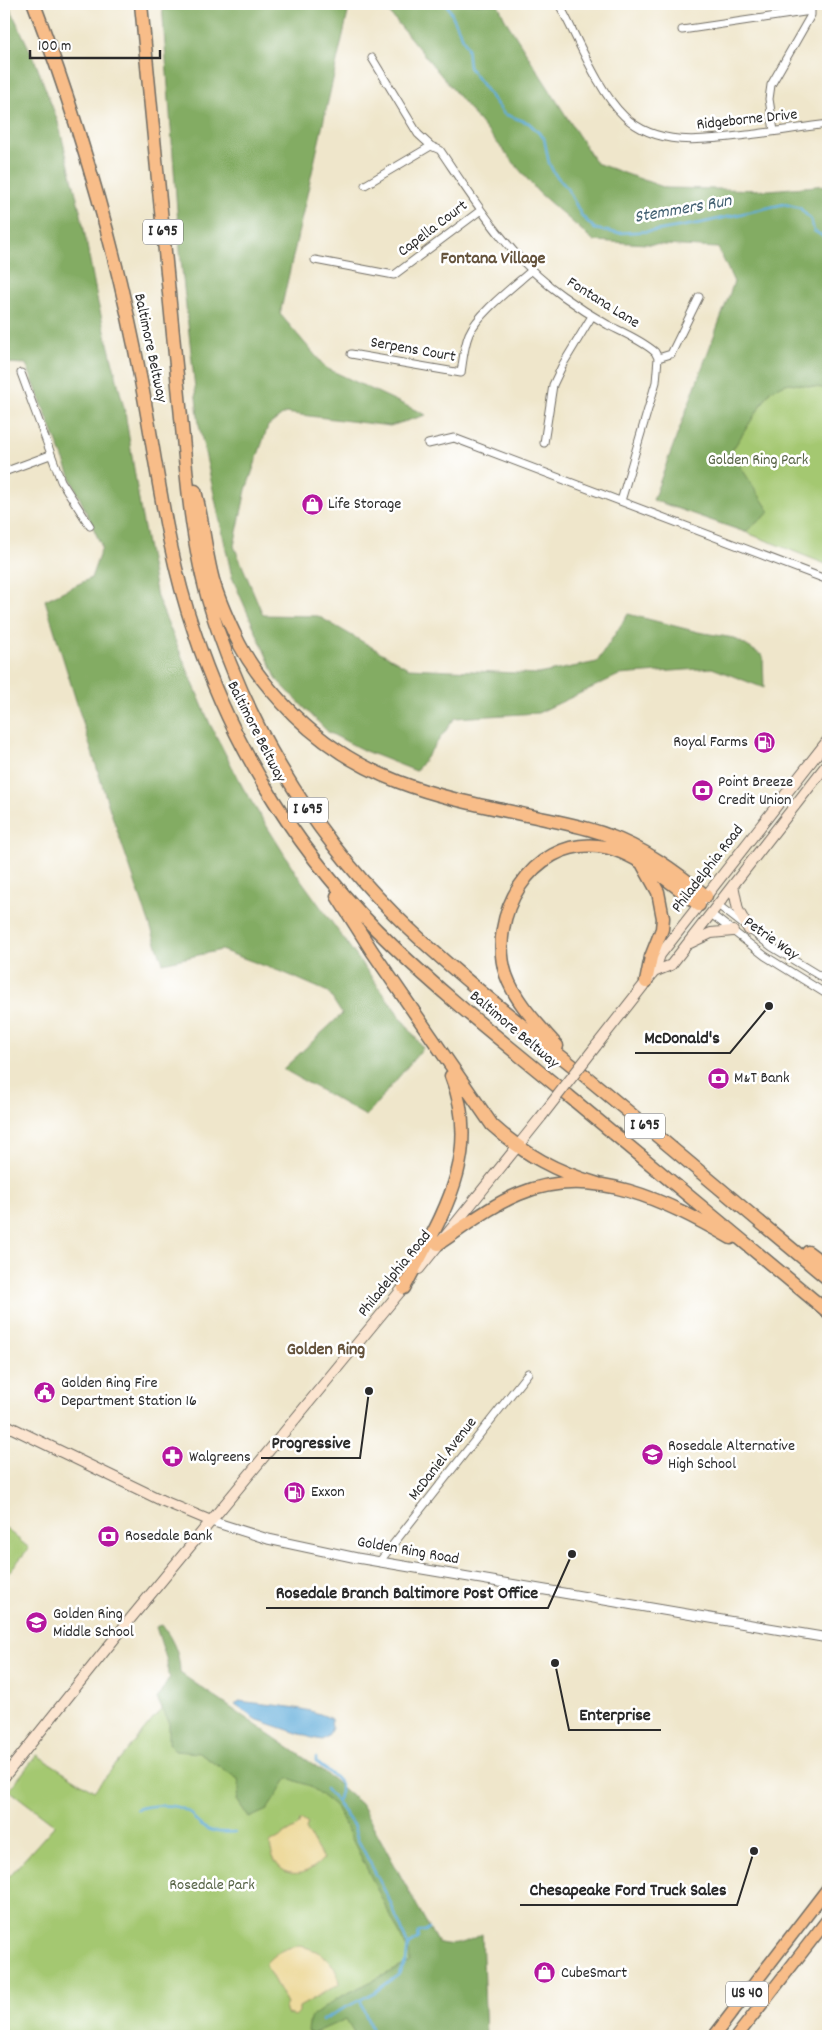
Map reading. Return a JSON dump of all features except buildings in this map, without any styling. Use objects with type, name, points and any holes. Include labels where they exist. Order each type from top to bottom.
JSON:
[{"type":"highway","points":[[27,4],[48,59],[99,220],[113,256]]},
{"type":"highway","name":"Baltimore Beltway","points":[[34,4],[83,144],[103,212],[141,380],[169,537],[180,586],[193,629],[215,689],[257,773],[281,812],[326,874],[390,944],[424,975],[828,1312]]},
{"type":"highway","name":"Baltimore Beltway","points":[[141,5],[194,538],[213,614],[229,659],[251,710],[277,759],[302,800],[339,852],[403,923],[499,1007],[580,1072],[828,1279]]},
{"type":"highway","points":[[186,457],[213,581],[234,634],[248,660],[261,678],[282,703],[310,730],[364,767],[405,786],[440,796],[563,823],[608,835],[652,856],[703,900]]},
{"type":"highway","points":[[580,1072],[527,1011],[511,986],[504,968],[501,936],[506,913],[518,888],[526,877],[544,861],[562,851],[582,846],[600,846],[624,854],[703,900]]},
{"type":"highway","points":[[643,865],[658,892],[663,918],[662,929],[651,957],[650,977]]},
{"type":"highway","points":[[326,874],[346,913],[492,1125],[518,1146],[554,1169],[598,1184],[636,1193],[675,1207],[764,1257]]},
{"type":"highway","points":[[404,1288],[446,1207],[460,1164],[463,1133],[461,1115],[454,1084],[440,1048]]},
{"type":"highway","points":[[438,1244],[495,1206],[520,1193],[558,1184],[598,1184]]},
{"type":"highway","points":[[724,1192],[828,1267]]},
{"type":"highway","points":[[808,1295],[828,1316]]},
{"type":"highway","name":"US 40","points":[[714,2036],[828,1888]]},
{"type":"highway","name":"US 40","points":[[737,2036],[828,1920]]},
{"type":"main road","name":"Philadelphia Road","points":[[4,1777],[518,1146],[650,977],[660,955],[828,740]]},
{"type":"main road","name":"Philadelphia Road","points":[[650,977],[670,965],[828,763]]},
{"type":"main road","points":[[733,885],[738,910],[749,930]]},
{"type":"main road","name":"Petrie Way","points":[[703,900],[718,905]]},
{"type":"main road","name":"Petrie Way","points":[[703,900],[711,914]]},
{"type":"main road","points":[[687,944],[711,933],[733,931]]},
{"type":"main road","name":"Golden Ring Road","points":[[4,1424],[161,1500],[211,1521]]},
{"type":"street","name":"Ridgeborne Drive","points":[[559,4],[603,89],[625,117],[637,126],[664,136],[692,140],[828,124]]},
{"type":"street","points":[[774,131],[769,99],[771,85],[801,34],[811,7]]},
{"type":"street","points":[[682,30],[811,7]]},
{"type":"street","name":"Fontana Lane","points":[[372,58],[418,134],[431,146],[440,150],[505,242],[532,270],[561,295],[592,316],[650,348],[658,358]]},
{"type":"street","points":[[365,185],[431,146]]},
{"type":"street","name":"Capella Court","points":[[315,260],[394,275],[481,210]]},
{"type":"street","name":"Serpens Court","points":[[351,354],[461,373],[467,341],[472,330],[496,303],[532,270]]},
{"type":"street","points":[[621,501],[656,382],[658,358],[671,354],[699,297]]},
{"type":"street","points":[[544,443],[553,385],[563,364],[592,316]]},
{"type":"street","points":[[21,373],[61,481],[90,526]]},
{"type":"street","points":[[428,444],[454,438],[828,580]]},
{"type":"street","points":[[4,472],[50,455]]},
{"type":"street","name":"Petrie Way","points":[[718,905],[779,952],[828,981]]},
{"type":"street","name":"Petrie Way","points":[[711,914],[770,959],[828,995]]},
{"type":"street","name":"McDaniel Avenue","points":[[380,1561],[528,1373]]},
{"type":"street","name":"Golden Ring Road","points":[[211,1521],[268,1539],[380,1561],[828,1638]]},
{"type":"green space","points":[[4,4],[8,4],[35,61],[58,122],[81,214],[98,303],[125,412],[157,597],[210,724],[243,788],[296,873],[423,1048],[366,1116],[283,1069],[342,1014],[328,992],[287,974],[221,950],[163,963],[108,804],[45,600],[91,578],[102,547],[73,483],[26,364],[4,363]]},
{"type":"green space","points":[[162,4],[350,4],[280,314],[326,368],[426,415],[390,426],[285,413],[268,426],[246,490],[234,546],[263,615],[318,616],[408,668],[538,674],[597,662],[628,614],[698,632],[734,638],[763,656],[764,688],[712,668],[619,675],[538,713],[455,718],[416,771],[365,751],[328,732],[277,680],[232,577],[199,425],[180,251]]},
{"type":"green space","points":[[382,4],[498,4],[506,21],[596,163],[666,188],[769,190],[828,185],[828,389],[789,383],[771,390],[731,452],[770,512],[745,532],[653,500],[734,282],[718,248],[594,241],[538,192]]},
{"type":"green space","name":"Golden Ring Park","points":[[828,351],[828,565],[745,532],[670,506],[708,380]]},
{"type":"green space","points":[[4,1527],[29,1548],[4,1578]]},
{"type":"green space","points":[[162,1625],[175,1648],[179,1660],[180,1673],[323,1771],[361,1804],[437,1942],[456,1944],[466,1942],[482,1934],[486,2036],[356,2036],[346,2019],[312,2034],[308,2031],[310,2018],[336,1999],[410,1962],[409,1953],[336,1807],[310,1786],[288,1778],[267,1810],[249,1818],[237,1800],[240,1789],[238,1779],[199,1753],[175,1751],[169,1743],[169,1722],[157,1699],[170,1677],[156,1627]]},
{"type":"green space","name":"Rosedale Park","points":[[183,1683],[353,1798],[482,2036],[4,2036],[4,1882],[55,1825],[9,1790],[37,1755],[94,1791]]},
{"type":"sand","points":[[302,1820],[308,1824],[306,1829],[323,1859],[315,1867],[306,1871],[289,1873],[276,1863],[270,1843],[298,1826]]},
{"type":"sand","points":[[299,1946],[314,1950],[326,1958],[335,1969],[339,1984],[299,2007],[299,2012],[295,2016],[287,2014],[285,2007],[287,2004],[266,1963],[281,1951]]},
{"type":"water","points":[[239,1701],[311,1711],[331,1719],[332,1728],[328,1736],[322,1740],[312,1738],[255,1719],[235,1705]]},
{"type":"waterway","name":"Stemmers Run","points":[[447,4],[467,47],[469,67],[504,114],[529,123],[544,138],[549,163],[554,173],[567,188],[582,216],[595,229],[616,233],[655,231],[701,223],[784,204],[800,208],[811,220],[814,231],[828,239]]},
{"type":"waterway","points":[[316,1758],[316,1761],[336,1778],[339,1783],[341,1794],[337,1800]]},
{"type":"waterway","points":[[322,2020],[375,1992],[398,1975],[406,1962],[408,1945],[388,1897],[358,1840],[353,1825],[326,1789]]},
{"type":"waterway","points":[[137,1809],[149,1806],[182,1808],[192,1815],[204,1828],[218,1832],[235,1832]]},
{"type":"waterway","points":[[408,1945],[419,1938],[418,1933],[420,1931],[425,1931],[429,1928]]},
{"type":"waterway","points":[[360,2000],[374,2036]]},
{"type":"place","name":"Life Storage","points":[[312,504]]},
{"type":"place","name":"Royal Farms","points":[[764,742]]},
{"type":"place","name":"Point Breeze Credit Union","points":[[702,791]]},
{"type":"place","name":"McDonald's","points":[[769,1006]]},
{"type":"place","name":"M&T Bank","points":[[718,1078]]},
{"type":"place","name":"Progressive","points":[[369,1391]]},
{"type":"place","name":"Golden Ring Fire Department Station 16","points":[[45,1392]]},
{"type":"place","name":"Rosedale Alternative High School","points":[[652,1455]]},
{"type":"place","name":"Walgreens","points":[[173,1457]]},
{"type":"place","name":"Exxon","points":[[295,1492]]},
{"type":"place","name":"Rosedale Bank","points":[[109,1536]]},
{"type":"place","name":"Rosedale Branch Baltimore Post Office","points":[[572,1554]]},
{"type":"place","name":"Golden Ring Middle School","points":[[37,1623]]},
{"type":"place","name":"Enterprise","points":[[555,1663]]},
{"type":"place","name":"Chesapeake Ford Truck Sales","points":[[754,1851]]},
{"type":"place","name":"CubeSmart","points":[[545,1973]]},
{"type":"district","name":"Fontana Village","points":[[493,259]]},
{"type":"district","name":"Golden Ring","points":[[326,1350]]}]
